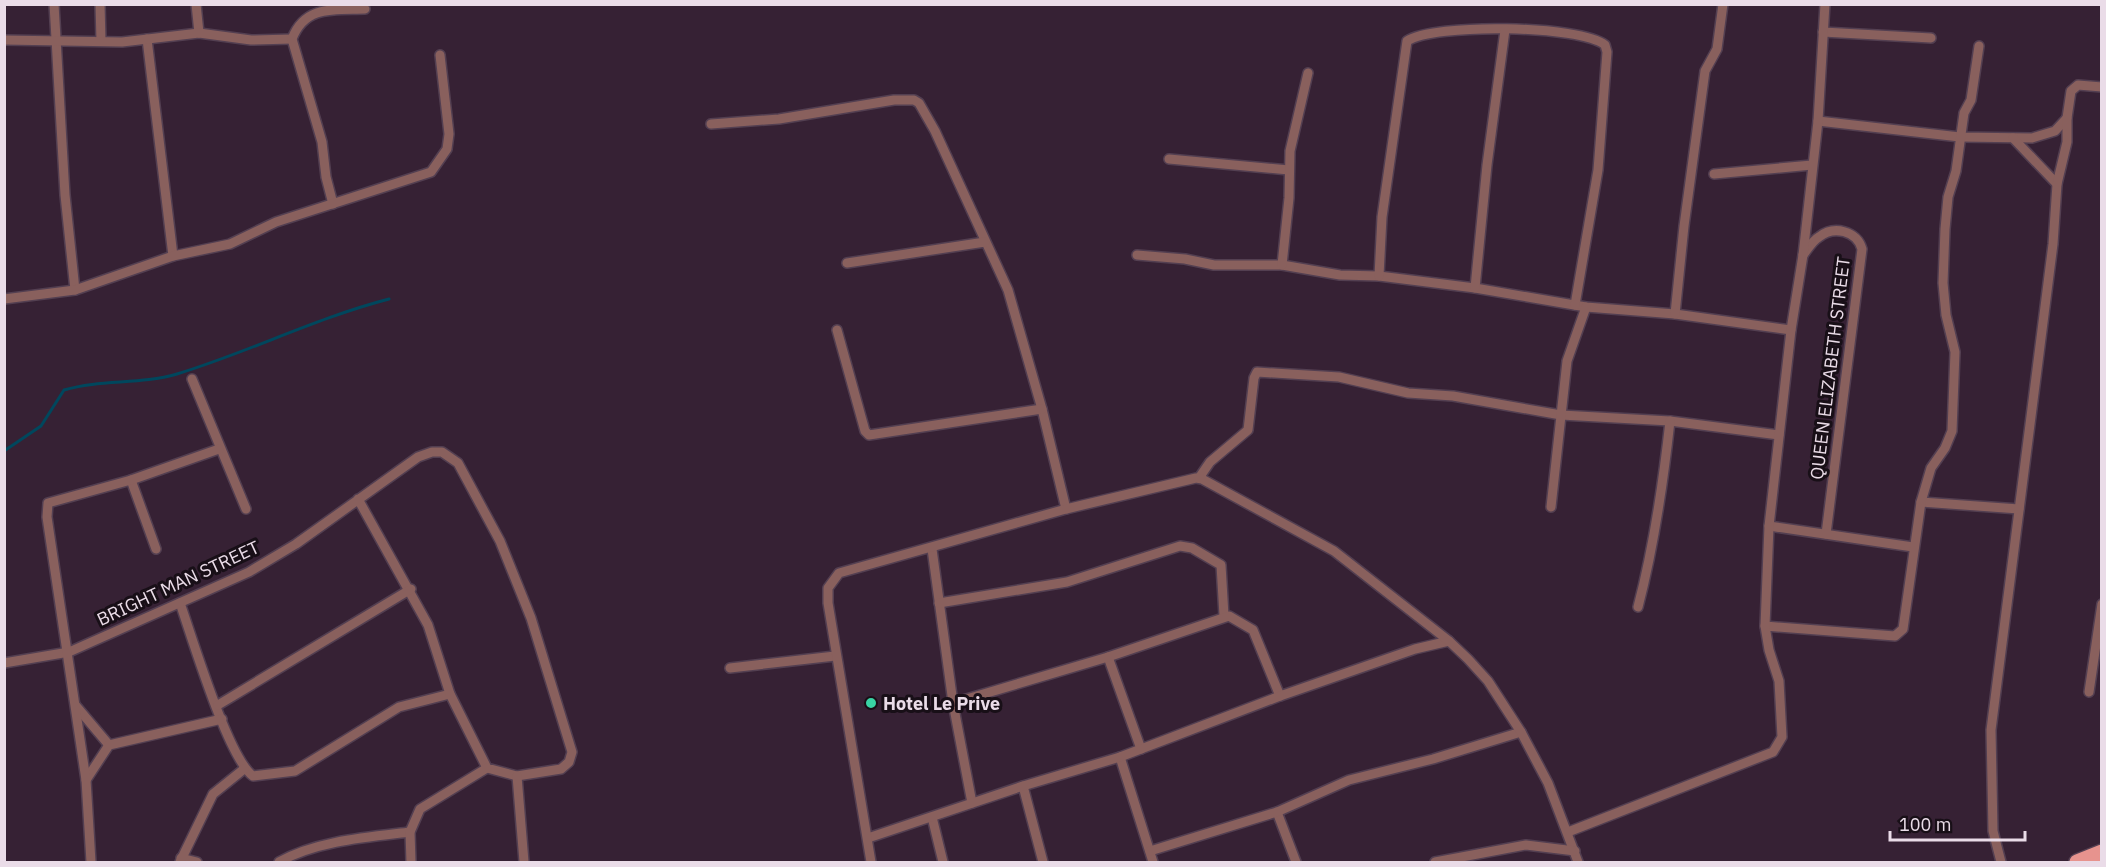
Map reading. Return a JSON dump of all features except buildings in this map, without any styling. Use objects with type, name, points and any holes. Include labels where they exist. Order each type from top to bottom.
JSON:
[{"type":"main road","points":[[2077,862],[2102,852]]},
{"type":"street","points":[[54,4],[65,195],[75,290]]},
{"type":"street","points":[[99,4],[101,41]]},
{"type":"street","points":[[196,4],[199,33]]},
{"type":"street","points":[[1675,314],[1684,226],[1705,71],[1717,49],[1723,4]]},
{"type":"street","points":[[1568,832],[1773,752],[1782,737],[1779,681],[1769,650],[1766,626],[1770,526],[1791,330],[1803,255],[1818,121],[1825,4]]},
{"type":"street","points":[[333,204],[326,177],[322,142],[292,39],[297,26],[308,16],[329,10],[365,9]]},
{"type":"street","points":[[1379,276],[1382,217],[1407,41],[1436,33],[1464,29],[1588,36],[1605,45],[1607,52],[1598,170],[1575,305]]},
{"type":"street","points":[[1474,288],[1505,30]]},
{"type":"street","points":[[1823,32],[1931,38]]},
{"type":"street","points":[[4,40],[101,41],[199,33],[244,40],[292,39]]},
{"type":"street","points":[[147,39],[173,256]]},
{"type":"street","points":[[1766,626],[1896,636],[1903,629],[1921,502],[1934,460],[1945,448],[1952,431],[1954,352],[1946,315],[1943,283],[1948,196],[1956,171],[1964,113],[1971,100],[1978,46]]},
{"type":"street","points":[[4,298],[75,290],[173,256],[230,244],[276,222],[431,172],[441,161],[447,148],[449,134],[440,55]]},
{"type":"street","points":[[1282,265],[1292,138],[1308,73]]},
{"type":"street","points":[[2001,862],[1993,831],[1991,730],[2053,244],[2057,184],[2067,142],[2067,118],[2074,87],[2102,87]]},
{"type":"street","points":[[711,124],[780,119],[894,100],[914,100],[923,108],[1008,290],[1042,409],[1066,509]]},
{"type":"street","points":[[1818,121],[1960,137],[2032,138],[2055,131],[2067,118]]},
{"type":"street","points":[[2013,138],[2057,184]]},
{"type":"street","points":[[1168,159],[1289,170]]},
{"type":"street","points":[[1714,174],[1812,165]]},
{"type":"street","name":"QUEEN ELIZABETH STREET","points":[[1803,255],[1815,240],[1830,232],[1853,234],[1859,240],[1862,249],[1826,534]]},
{"type":"street","points":[[847,263],[985,242]]},
{"type":"street","points":[[1137,255],[1185,259],[1214,265],[1282,265],[1340,275],[1379,276],[1474,288],[1586,307],[1675,314],[1791,330]]},
{"type":"street","points":[[1551,507],[1567,361],[1586,307]]},
{"type":"street","points":[[837,330],[865,432],[869,435],[1042,409]]},
{"type":"street","points":[[1199,478],[1210,462],[1248,430],[1254,378],[1257,372],[1339,377],[1408,393],[1453,396],[1561,415],[1670,422],[1779,435]]},
{"type":"street","points":[[192,379],[219,449],[246,509]]},
{"type":"street","points":[[1638,607],[1651,557],[1662,498],[1670,422]]},
{"type":"street","points":[[91,862],[86,780],[69,652],[47,517],[48,503],[131,480],[219,449]]},
{"type":"street","name":"BRIGHT MAN STREET","points":[[4,663],[69,652],[268,561],[296,544],[418,457],[432,452],[442,452],[458,463],[500,542],[531,618],[572,752],[569,762],[561,769],[517,776]]},
{"type":"street","points":[[871,862],[835,656],[828,603],[828,588],[832,580],[839,573],[932,549],[1066,509],[1199,478],[1334,551],[1449,641],[1488,681],[1521,732],[1548,783],[1578,862]]},
{"type":"street","points":[[131,480],[156,549]]},
{"type":"street","points":[[358,499],[411,589],[429,625],[450,694],[487,768]]},
{"type":"street","points":[[1921,502],[2019,509]]},
{"type":"street","points":[[1770,526],[1913,547]]},
{"type":"street","points":[[939,603],[1067,582],[1180,546],[1192,548],[1221,565],[1224,616]]},
{"type":"street","points":[[932,549],[953,703],[972,803]]},
{"type":"street","points":[[218,705],[411,589]]},
{"type":"street","points":[[180,603],[222,718],[244,769],[253,776],[295,771],[324,756],[399,707],[450,694]]},
{"type":"street","points":[[2090,693],[2102,604]]},
{"type":"street","points":[[953,703],[1108,657],[1224,616],[1237,619],[1253,630],[1280,696]]},
{"type":"street","points":[[867,838],[1023,786],[1120,757],[1280,696],[1415,649],[1449,641]]},
{"type":"street","points":[[730,668],[835,656]]},
{"type":"street","points":[[1108,657],[1141,749]]},
{"type":"street","points":[[76,706],[109,745]]},
{"type":"street","points":[[86,780],[109,745],[222,718]]},
{"type":"street","points":[[1150,851],[1277,812],[1349,780],[1433,759],[1521,732]]},
{"type":"street","points":[[1120,757],[1153,862]]},
{"type":"street","points":[[411,862],[410,832],[420,809],[487,768],[517,776],[524,862]]},
{"type":"street","points":[[196,862],[181,860],[213,794],[244,769]]},
{"type":"street","points":[[1023,786],[1042,862]]},
{"type":"street","points":[[1277,812],[1296,862]]},
{"type":"street","points":[[932,817],[944,862]]},
{"type":"street","points":[[279,862],[292,855],[361,838],[410,832]]},
{"type":"street","points":[[1435,862],[1526,845],[1575,851]]},
{"type":"waterway","points":[[4,451],[41,426],[64,390],[92,384],[149,380],[177,374],[335,316],[389,299]]},
{"type":"place","name":"Hotel Le Prive","points":[[871,703]]}]
